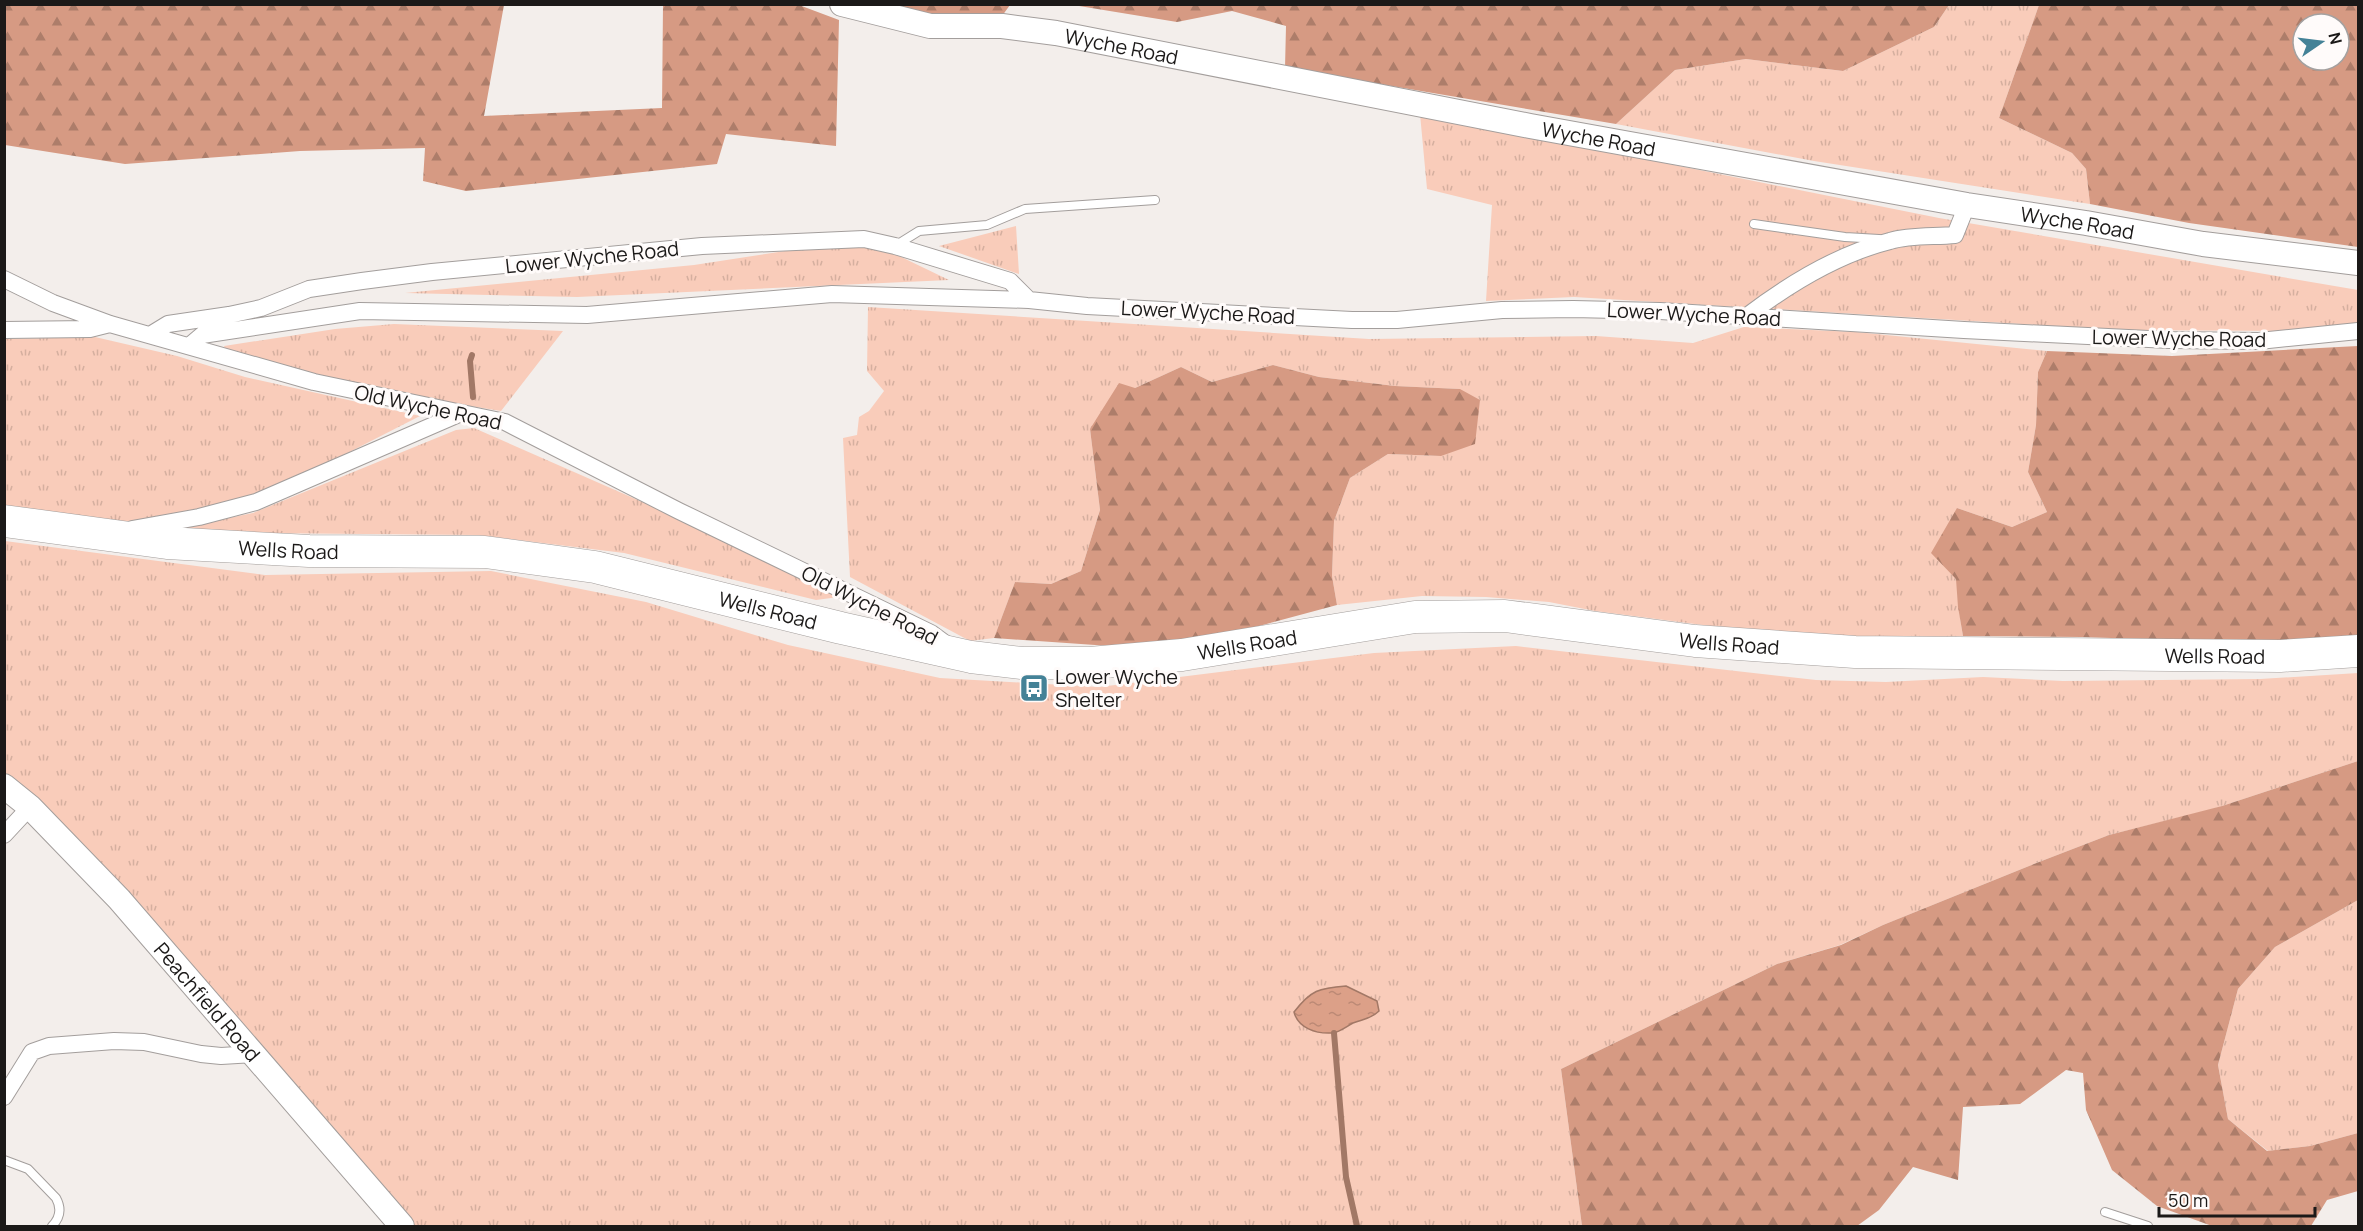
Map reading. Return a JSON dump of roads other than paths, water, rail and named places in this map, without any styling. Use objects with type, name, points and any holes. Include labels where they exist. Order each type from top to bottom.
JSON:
[{"type":"highway","name":"Wells Road","points":[[4,521],[167,543],[309,551],[484,552],[595,567],[841,628],[971,657],[1022,663],[1090,663],[1182,655],[1415,617],[1505,616],[1695,641],[1855,652],[2280,656],[2358,651]]},
{"type":"main road","name":"Wyche Road","points":[[842,4],[930,26],[1002,26],[1056,33],[1508,122],[1967,205],[2203,244],[2358,263]]},
{"type":"main road","name":"Peachfield Road","points":[[4,786],[30,807],[119,899],[402,1227]]},
{"type":"street","points":[[1747,316],[1779,292],[1827,266],[1891,240],[1955,235],[1967,205]]},
{"type":"street","name":"Lower Wyche Road","points":[[150,335],[168,324],[261,308],[309,289],[432,272],[702,246],[864,239],[895,246],[1010,281],[1029,300]]},
{"type":"street","name":"Old Wyche Road","points":[[4,279],[53,303],[110,324],[314,382],[505,422],[679,511],[931,633],[959,653]]},
{"type":"street","name":"Lower Wyche Road","points":[[189,346],[202,335],[360,311],[588,315],[832,294],[1029,300],[1087,306],[1352,320],[1397,320],[1502,310],[1660,311],[2169,340],[2259,341],[2358,331]]},
{"type":"street","points":[[4,330],[90,329],[110,324]]},
{"type":"street","points":[[102,534],[199,517],[256,502],[459,414]]},
{"type":"street","points":[[4,835],[30,807]]},
{"type":"street","points":[[4,1097],[32,1052],[49,1046],[114,1041],[144,1042],[201,1054],[220,1056],[254,1054]]},
{"type":"lane","points":[[895,246],[919,231],[987,225],[1025,209],[1155,200]]},
{"type":"lane","points":[[1755,224],[1845,237],[1891,240]]},
{"type":"lane","points":[[4,1160],[28,1169],[56,1198],[60,1210],[52,1227]]},
{"type":"lane","points":[[2105,1212],[2148,1227]]},
{"type":"water","points":[[1346,986],[1377,1001],[1379,1011],[1332,1033],[1308,1029],[1296,1018],[1294,1012],[1316,991]]},
{"type":"waterway","points":[[472,355],[470,361],[473,397]]},
{"type":"waterway","points":[[1334,1033],[1346,1177],[1357,1226]]},
{"type":"place","name":"Lower Wyche Shelter","points":[[1034,688]]}]
